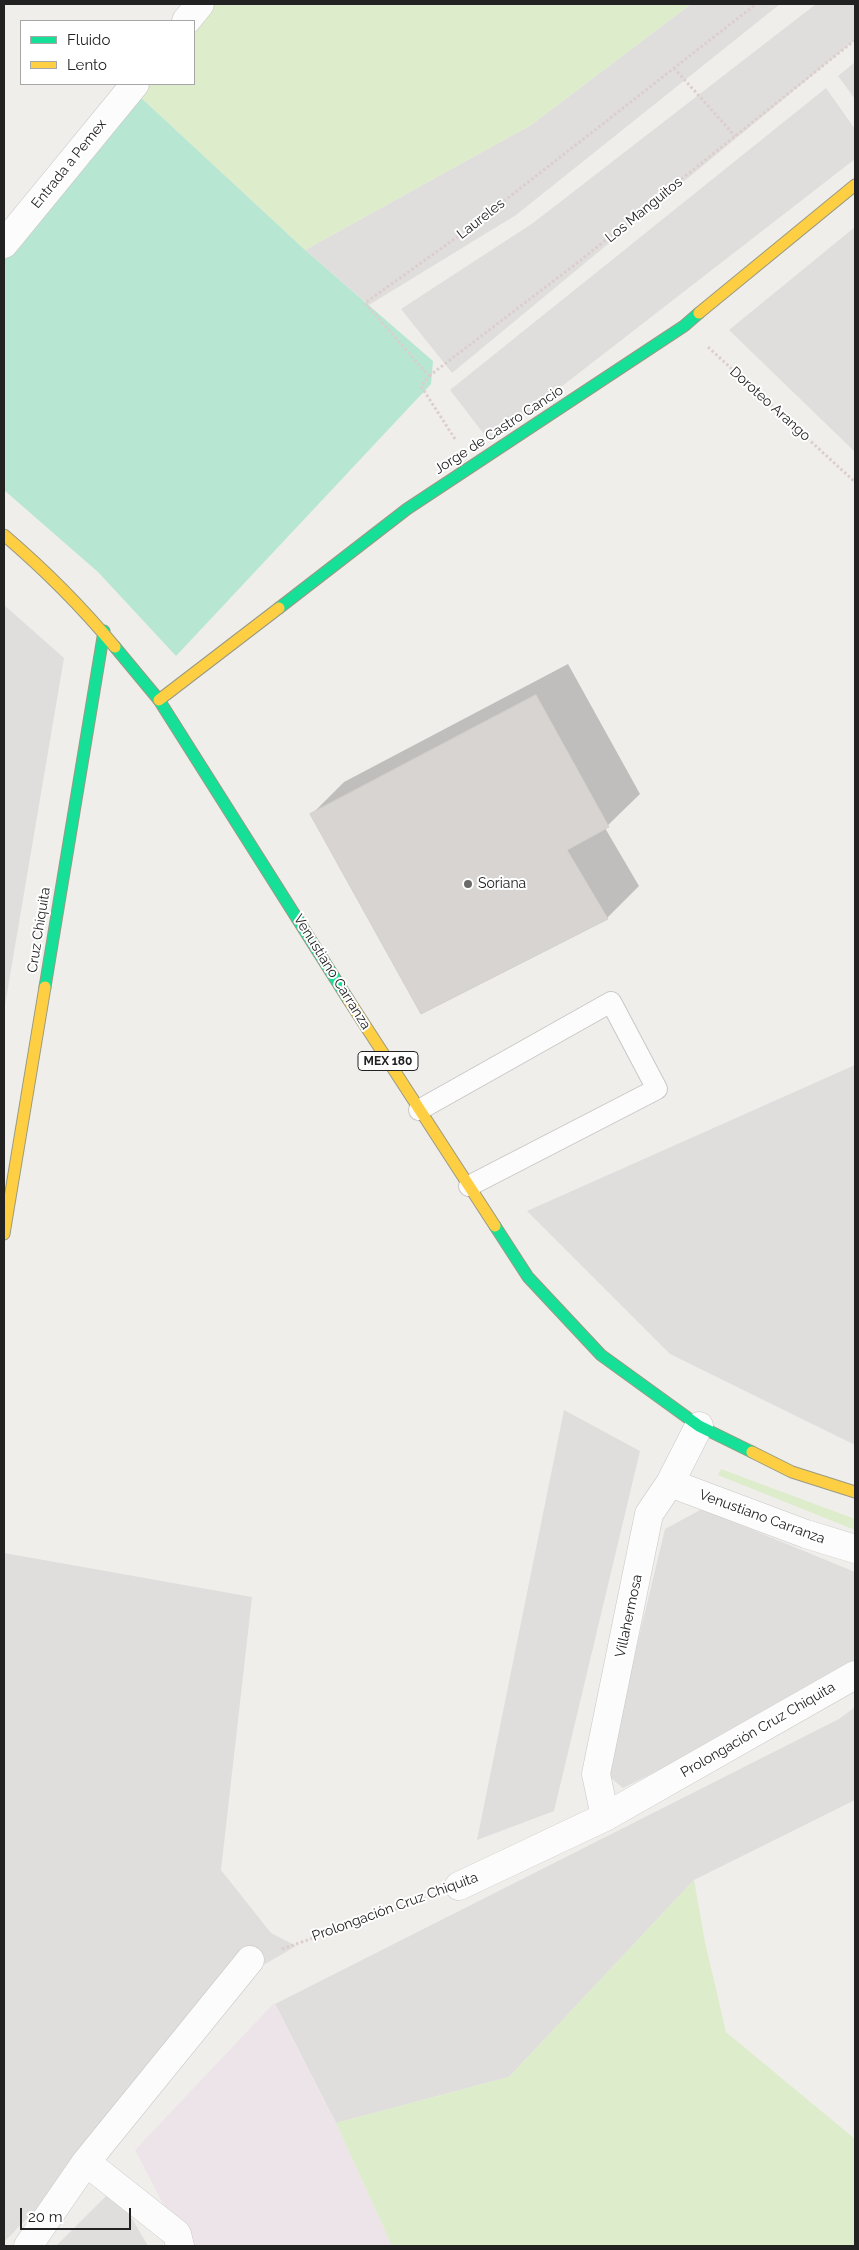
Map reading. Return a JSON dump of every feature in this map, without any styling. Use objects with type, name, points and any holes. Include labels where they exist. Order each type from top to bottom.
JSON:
[{"type":"street","points":[[187,20],[200,4]]},
{"type":"street","name":"Entrada a Pemex","points":[[4,244],[134,85]]},
{"type":"street","name":"Jorge de Castro Cancio","points":[[159,700],[407,509],[684,326],[855,185]]},
{"type":"street","name":"Venustiano Carranza","points":[[4,535],[45,570],[104,631],[159,700],[528,1276],[601,1355],[699,1426],[792,1472],[855,1492]]},
{"type":"street","name":"Cruz Chiquita","points":[[4,1234],[104,631]]},
{"type":"street","name":"Villahermosa","points":[[606,1817],[596,1774],[650,1514],[670,1483],[699,1426]]},
{"type":"street","name":"Venustiano Carranza","points":[[670,1483],[806,1534],[855,1549]]},
{"type":"street","name":"Prolongación Cruz Chiquita","points":[[459,1886],[606,1817],[855,1675]]},
{"type":"street","points":[[28,2246],[86,2162],[250,1960]]},
{"type":"street","points":[[86,2162],[177,2234],[180,2246]]},
{"type":"lane","points":[[420,1110],[611,1002],[657,1089],[469,1186]]},
{"type":"path","name":"Laureles","points":[[429,376],[365,303],[467,230],[756,4]]},
{"type":"path","name":"Los Manguitos","points":[[429,376],[577,263],[855,40]]},
{"type":"path","points":[[674,68],[735,136]]},
{"type":"path","name":"Doroteo Arango","points":[[684,326],[855,482]]},
{"type":"path","points":[[429,376],[421,386],[472,465]]},
{"type":"path","name":"Prolongación Cruz Chiquita","points":[[250,1960],[459,1886]]},
{"type":"shaded area","points":[[691,4],[780,4],[516,215],[369,305],[305,250],[531,125]]},
{"type":"shaded area","points":[[816,4],[855,4],[855,40],[452,373],[401,309],[533,223]]},
{"type":"shaded area","points":[[855,62],[855,99],[838,76]]},
{"type":"shaded area","points":[[826,88],[855,129],[855,159],[490,442],[450,390]]},
{"type":"shaded area","points":[[855,227],[855,452],[729,330]]},
{"type":"shaded area","points":[[4,605],[64,658],[4,1011]]},
{"type":"shaded area","points":[[855,1065],[855,1445],[670,1354],[527,1211]]},
{"type":"shaded area","points":[[564,1410],[640,1451],[554,1811],[477,1840]]},
{"type":"shaded area","points":[[702,1509],[855,1572],[855,1660],[757,1721],[623,1788],[606,1774],[665,1529]]},
{"type":"shaded area","points":[[4,1553],[252,1597],[221,1870],[271,1933],[296,1946],[255,1970],[201,2041],[4,2242]]},
{"type":"shaded area","points":[[855,1707],[855,1800],[694,1880],[509,2077],[336,2123],[275,2004],[839,1719]]},
{"type":"shaded area","points":[[274,2003],[336,2123],[392,2246],[185,2246],[135,2150]]},
{"type":"shaded area","points":[[114,2188],[148,2246],[56,2246]]},
{"type":"green space","points":[[211,4],[691,4],[531,125],[305,250],[138,95],[146,85],[195,85],[195,24]]},
{"type":"green space","points":[[138,95],[305,250],[433,361],[431,384],[176,656],[98,572],[4,490],[4,260]]},
{"type":"green space","points":[[721,1469],[855,1519],[855,1530],[718,1475]]},
{"type":"green space","points":[[694,1880],[705,1942],[726,2032],[855,2139],[855,2246],[392,2246],[336,2123],[509,2077]]},
{"type":"building","name":"Soriana","points":[[536,695],[609,827],[567,850],[608,919],[421,1014],[310,814]]},
{"type":"traffic: fast","points":[[279,608],[407,509],[684,326],[699,313]]},
{"type":"traffic: fast","points":[[45,987],[104,631]]},
{"type":"traffic: fast","points":[[115,647],[159,700],[348,999]]},
{"type":"traffic: fast","points":[[495,1226],[528,1277],[601,1355],[699,1426],[752,1452]]},
{"type":"traffic: slow","points":[[699,313],[855,185]]},
{"type":"traffic: slow","points":[[4,535],[62,589],[115,647]]},
{"type":"traffic: slow","points":[[159,700],[279,608]]},
{"type":"traffic: slow","points":[[4,1234],[45,987]]},
{"type":"traffic: slow","points":[[348,999],[495,1226]]},
{"type":"traffic: slow","points":[[752,1452],[792,1472],[855,1492]]},
{"type":"place","name":"Soriana","points":[[468,884]]}]
